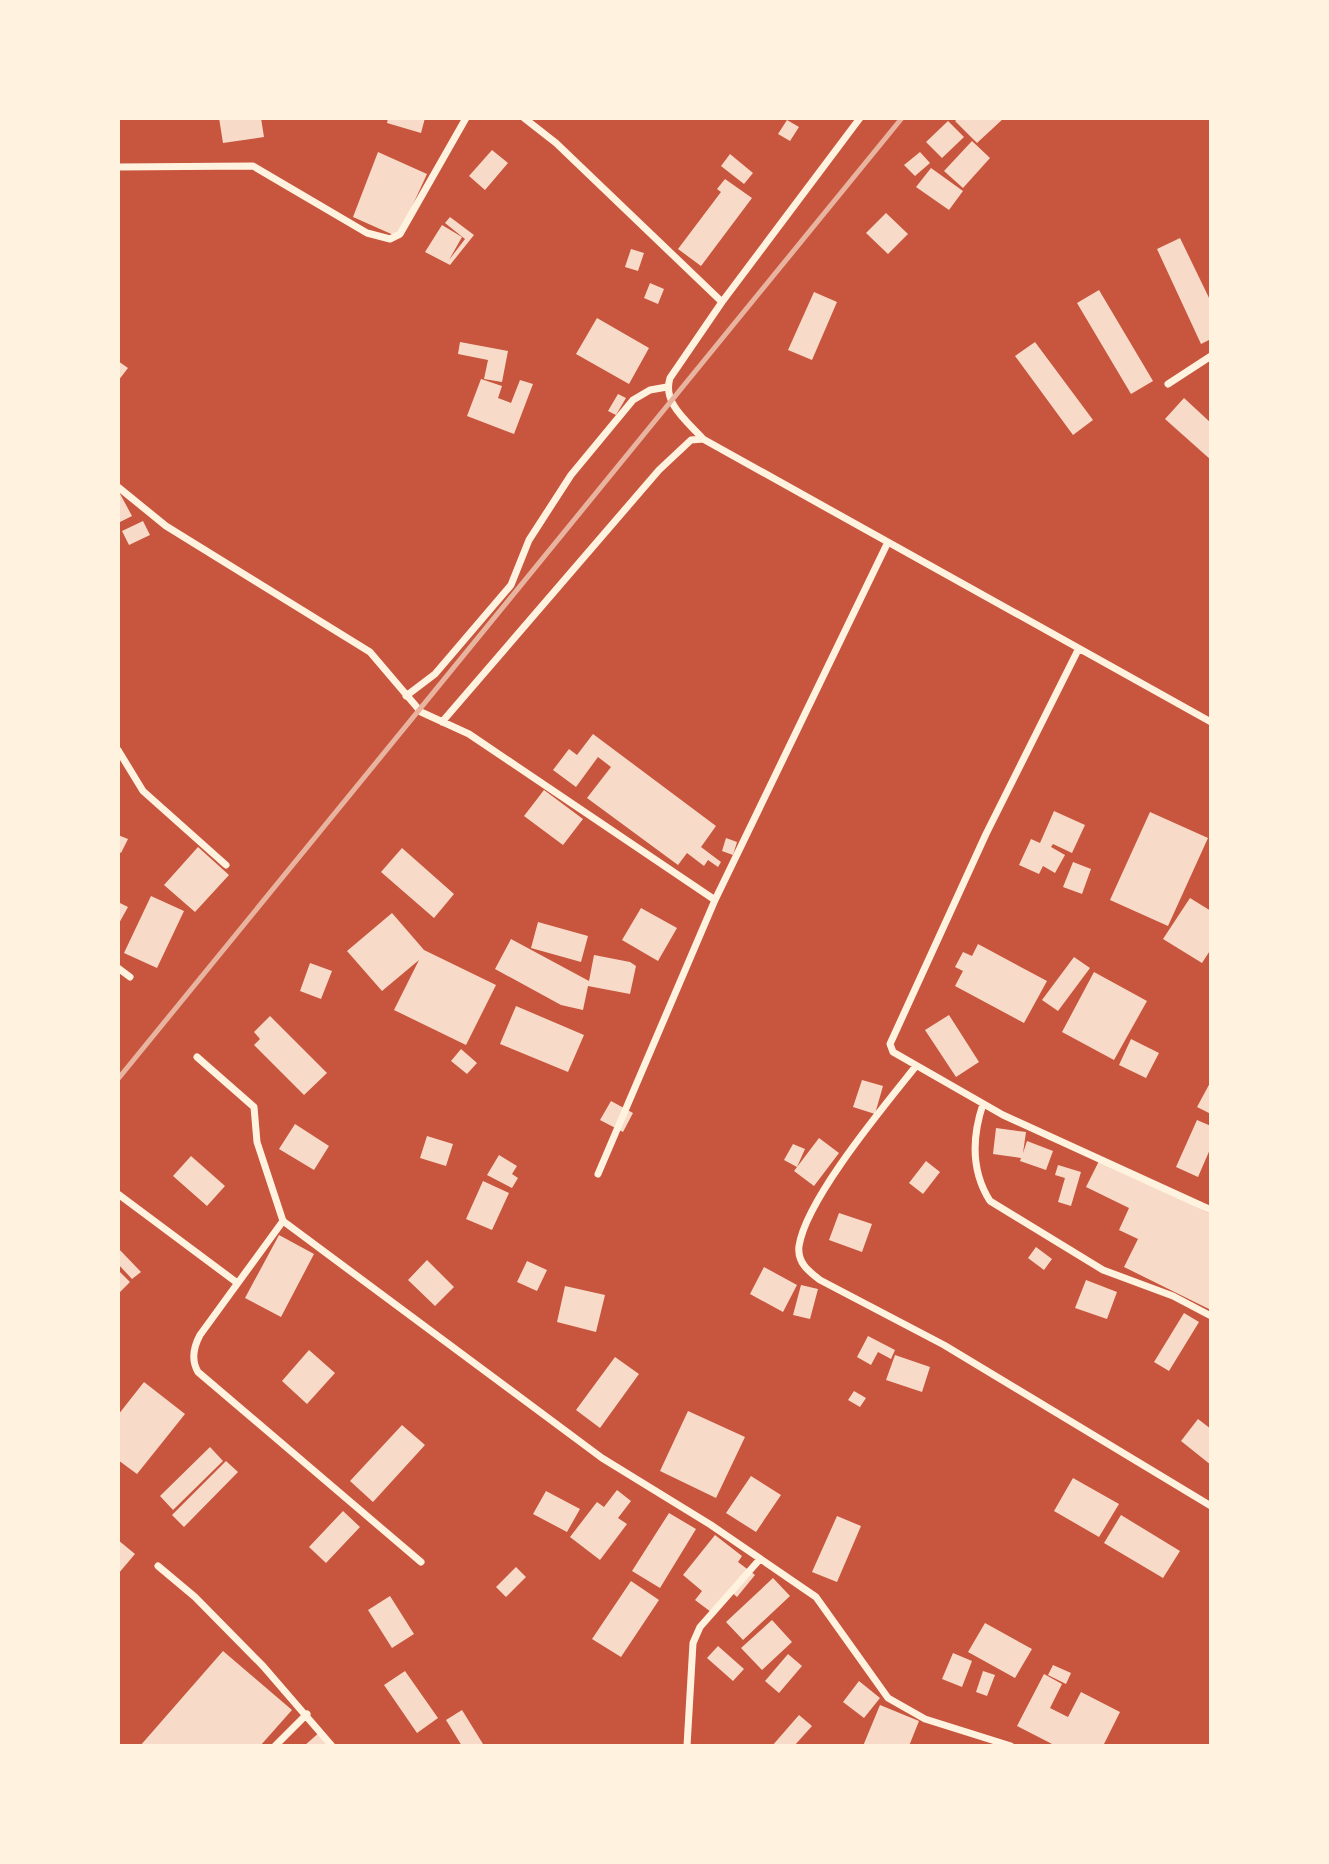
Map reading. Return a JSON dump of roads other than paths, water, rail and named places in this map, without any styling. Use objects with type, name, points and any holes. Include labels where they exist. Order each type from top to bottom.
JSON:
[{"type":"street","points":[[118,167],[253,166],[367,233],[390,239],[400,234],[466,118]]},
{"type":"street","points":[[524,118],[556,143],[722,302]]},
{"type":"street","points":[[406,696],[435,674],[511,585],[529,540],[571,475],[633,400],[650,390],[667,387],[722,302],[860,118]]},
{"type":"street","points":[[1168,384],[1211,356]]},
{"type":"street","points":[[667,387],[675,407],[703,439],[1211,722]]},
{"type":"street","points":[[442,722],[659,470],[691,440],[703,439]]},
{"type":"street","points":[[118,487],[166,526],[370,652],[421,712],[469,734],[715,900]]},
{"type":"street","points":[[598,1174],[715,900],[887,544]]},
{"type":"street","points":[[1078,650],[986,834],[890,1044],[893,1052],[983,1104],[1061,1144],[1211,1210]]},
{"type":"street","points":[[118,750],[143,791],[226,865]]},
{"type":"street","points":[[118,968],[130,977]]},
{"type":"street","points":[[197,1057],[254,1107],[257,1142],[283,1221],[602,1458],[816,1597],[888,1698],[925,1719],[1011,1746]]},
{"type":"street","points":[[916,1066],[841,1164],[808,1221],[799,1247],[803,1266],[820,1280],[944,1345],[1211,1506]]},
{"type":"street","points":[[983,1104],[974,1129],[976,1161],[981,1186],[990,1201],[1092,1264],[1211,1316]]},
{"type":"street","points":[[118,1194],[236,1282]]},
{"type":"street","points":[[283,1221],[236,1282],[194,1346],[194,1365],[198,1372],[421,1562]]},
{"type":"street","points":[[687,1746],[693,1643],[700,1627],[760,1559]]},
{"type":"street","points":[[158,1566],[195,1597],[307,1714],[332,1746]]},
{"type":"street","points":[[275,1746],[307,1714]]},
{"type":"railway","points":[[118,1079],[902,118]]}]
